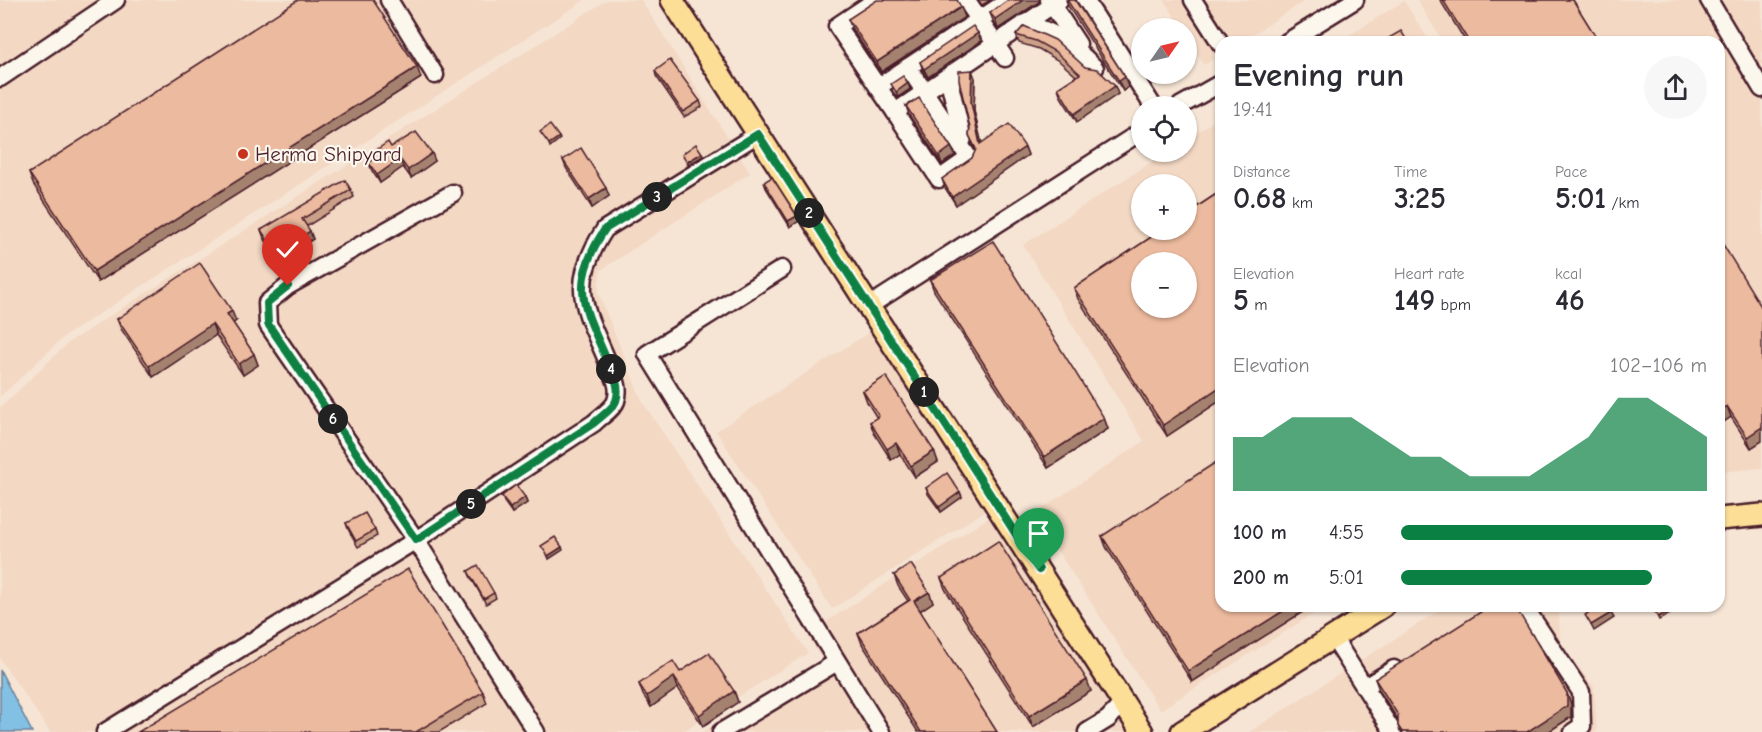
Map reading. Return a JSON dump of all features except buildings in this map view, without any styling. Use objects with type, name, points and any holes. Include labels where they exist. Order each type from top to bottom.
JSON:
[{"type":"main road","points":[[672,0],[1142,732]]},
{"type":"main road","points":[[1725,518],[1762,515]]},
{"type":"main road","points":[[1182,732],[1374,612]]},
{"type":"lane","points":[[0,78],[116,0]]},
{"type":"lane","points":[[389,0],[435,75]]},
{"type":"lane","points":[[876,0],[837,26],[939,179],[969,158]]},
{"type":"lane","points":[[966,0],[1005,58]]},
{"type":"lane","points":[[878,87],[1009,0]]},
{"type":"lane","points":[[1085,0],[1147,96]]},
{"type":"lane","points":[[1193,0],[1216,36]]},
{"type":"lane","points":[[1297,36],[1354,0]]},
{"type":"lane","points":[[1709,0],[1762,88]]},
{"type":"lane","points":[[894,112],[1053,2],[1095,68]]},
{"type":"lane","points":[[1025,23],[1052,31],[1073,45],[1095,68]]},
{"type":"lane","points":[[1095,68],[1118,52]]},
{"type":"lane","points":[[908,67],[969,158]]},
{"type":"lane","points":[[951,73],[956,120],[969,158]]},
{"type":"lane","points":[[1197,96],[1215,86]]},
{"type":"lane","points":[[105,732],[416,540],[594,423],[616,402],[618,386],[582,300],[583,278],[590,251],[605,229],[758,134]]},
{"type":"lane","points":[[869,306],[1131,138]]},
{"type":"lane","points":[[453,194],[288,286],[267,303],[268,324],[416,540],[536,732]]},
{"type":"lane","points":[[782,269],[647,354],[881,732]]},
{"type":"lane","points":[[1528,612],[1581,692],[1582,726],[1573,732]]},
{"type":"lane","points":[[1333,638],[1393,732]]},
{"type":"lane","points":[[722,732],[837,662]]},
{"type":"lane","points":[[1365,687],[1404,662]]},
{"type":"lane","points":[[1087,732],[1108,719],[1124,702]]},
{"type":"shaded area","points":[[0,0],[585,0],[65,336],[0,397]]},
{"type":"shaded area","points":[[607,0],[641,0],[750,173],[601,270],[598,292],[642,401],[808,653],[682,732],[50,732],[0,659],[0,408],[69,342]]},
{"type":"shaded area","points":[[1164,0],[1306,0],[1250,36],[1215,36],[1215,59],[1204,65],[1197,53],[1197,18],[1176,18]]},
{"type":"shaded area","points":[[1417,0],[1762,0],[1762,468],[1725,471],[1725,36],[1439,36]]},
{"type":"shaded area","points":[[1404,1],[1426,36],[1348,36]]},
{"type":"shaded area","points":[[1215,120],[1215,612],[1316,612],[1160,710],[1034,514],[1144,441],[1023,245],[1131,175],[1131,240],[1197,240],[1197,174],[1133,174],[1152,162],[1197,162],[1197,132]]},
{"type":"shaded area","points":[[870,332],[988,509],[832,609],[716,431]]},
{"type":"shaded area","points":[[993,515],[1130,732],[703,732],[822,660],[807,634]]},
{"type":"shaded area","points":[[1437,612],[1559,612],[1560,644],[1594,687],[1597,732],[1249,732]]},
{"type":"water","points":[[0,670],[32,732],[0,732]]},
{"type":"place","name":"Herma Shipyard","points":[[243,154]]},
{"type":"route","points":[[288,286],[267,303],[268,324],[416,540],[594,423],[616,402],[618,386],[582,300],[583,278],[590,251],[605,229],[758,134],[1039,570]]}]
